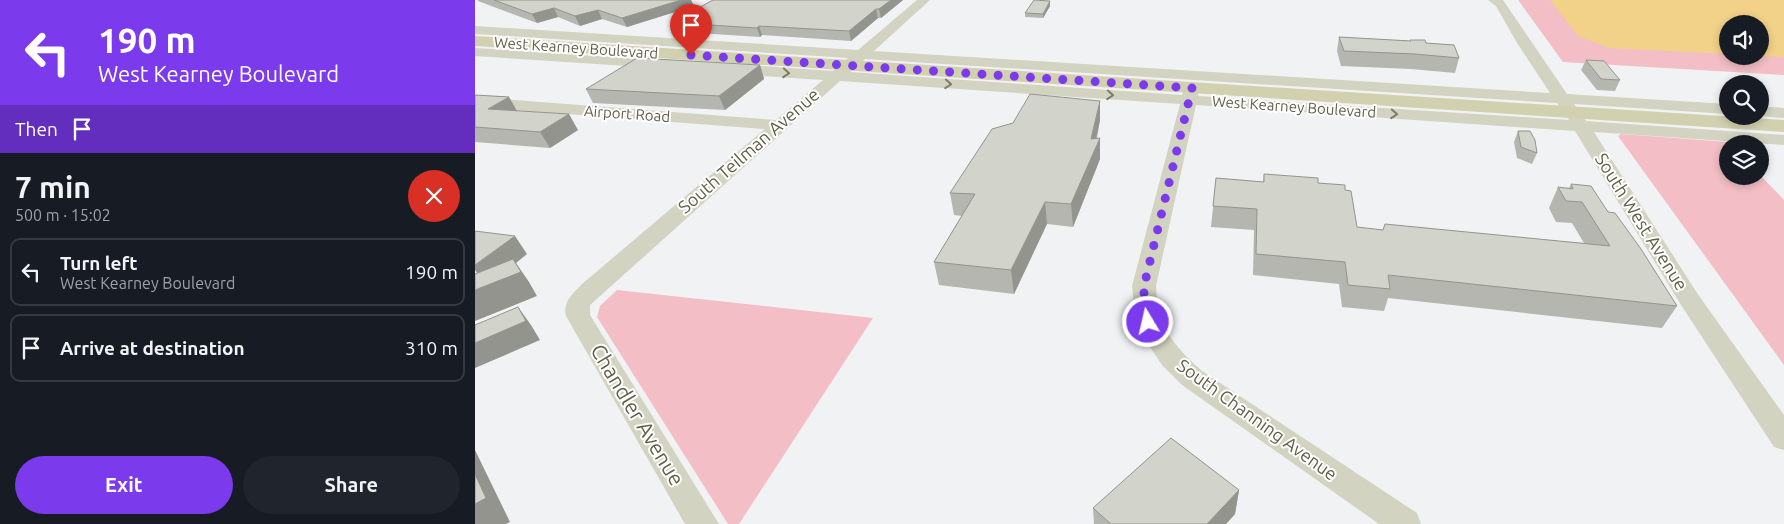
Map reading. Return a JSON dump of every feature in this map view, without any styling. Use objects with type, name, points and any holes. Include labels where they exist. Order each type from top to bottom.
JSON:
[{"type":"main road","name":"West Kearney Boulevard","points":[[475,41],[849,65],[1190,94],[1571,112],[1784,126]]},
{"type":"street","name":"South Teilman Avenue","points":[[577,305],[590,290],[924,0]]},
{"type":"street","name":"South West Avenue","points":[[1499,1],[1689,299],[1784,438]]},
{"type":"street","name":"West Kearney Boulevard","points":[[475,30],[849,65],[1571,112],[1784,140]]},
{"type":"street","name":"West Kearney Boulevard","points":[[475,52],[849,65]]},
{"type":"street","name":"South Channing Avenue","points":[[1190,94],[1144,286],[1144,303],[1148,322],[1159,344],[1192,378],[1405,524]]},
{"type":"street","name":"Airport Road","points":[[475,102],[779,126]]},
{"type":"street","name":"West Kearney Boulevard","points":[[1571,112],[1719,109]]},
{"type":"street","points":[[1769,112],[1784,113]]},
{"type":"street","name":"Chandler Avenue","points":[[577,305],[576,312],[578,316],[703,524]]},
{"type":"shaded area","points":[[1518,0],[1784,0],[1784,75],[1563,62]]},
{"type":"shaded area","points":[[1550,0],[1784,0],[1784,57],[1769,56],[1769,15],[1719,15],[1719,54],[1609,48],[1578,36]]},
{"type":"shaded area","points":[[1621,134],[1719,141],[1719,185],[1769,184],[1784,200],[1784,365],[1618,136]]},
{"type":"shaded area","points":[[617,290],[873,318],[739,524],[728,524],[597,317],[600,306]]},
{"type":"building","points":[[494,0],[681,0],[622,18],[598,10],[575,16],[554,8],[532,14]]},
{"type":"building","points":[[713,0],[891,0],[879,9],[876,9],[849,31],[694,24],[699,21],[676,20]]},
{"type":"building","points":[[1034,0],[1050,1],[1043,14],[1025,13]]},
{"type":"building","points":[[1339,37],[1425,40],[1426,43],[1454,45],[1459,58],[1344,51]]},
{"type":"building","points":[[637,58],[760,65],[719,96],[586,89]]},
{"type":"building","points":[[1586,60],[1604,61],[1620,80],[1601,79]]},
{"type":"building","points":[[1030,94],[1100,101],[1091,139],[1100,138],[1071,204],[1045,202],[1011,270],[934,262],[975,194],[950,193],[992,129],[1013,123]]},
{"type":"building","points":[[475,95],[509,97],[488,109],[569,114],[540,132],[475,127]]},
{"type":"building","points":[[1518,131],[1530,131],[1535,140],[1537,153],[1521,147]]},
{"type":"building","points":[[1264,174],[1318,178],[1318,183],[1345,185],[1345,190],[1351,191],[1357,227],[1383,230],[1385,224],[1610,246],[1582,202],[1566,201],[1558,187],[1573,189],[1571,184],[1591,186],[1608,212],[1615,213],[1641,249],[1677,306],[1388,275],[1390,289],[1348,285],[1345,262],[1256,254],[1257,209],[1213,206],[1216,178],[1264,182]]},
{"type":"building","points":[[475,231],[515,236],[475,265]]},
{"type":"building","points":[[513,259],[521,272],[475,290],[475,274]]},
{"type":"building","points":[[518,307],[526,321],[475,343],[475,325]]},
{"type":"building","points":[[1171,438],[1239,490],[1207,524],[1111,524],[1093,508]]},
{"type":"building","points":[[475,474],[486,498],[475,504]]},
{"type":"route","points":[[691,55],[1192,88],[1144,286],[1144,303],[1148,322]]}]
